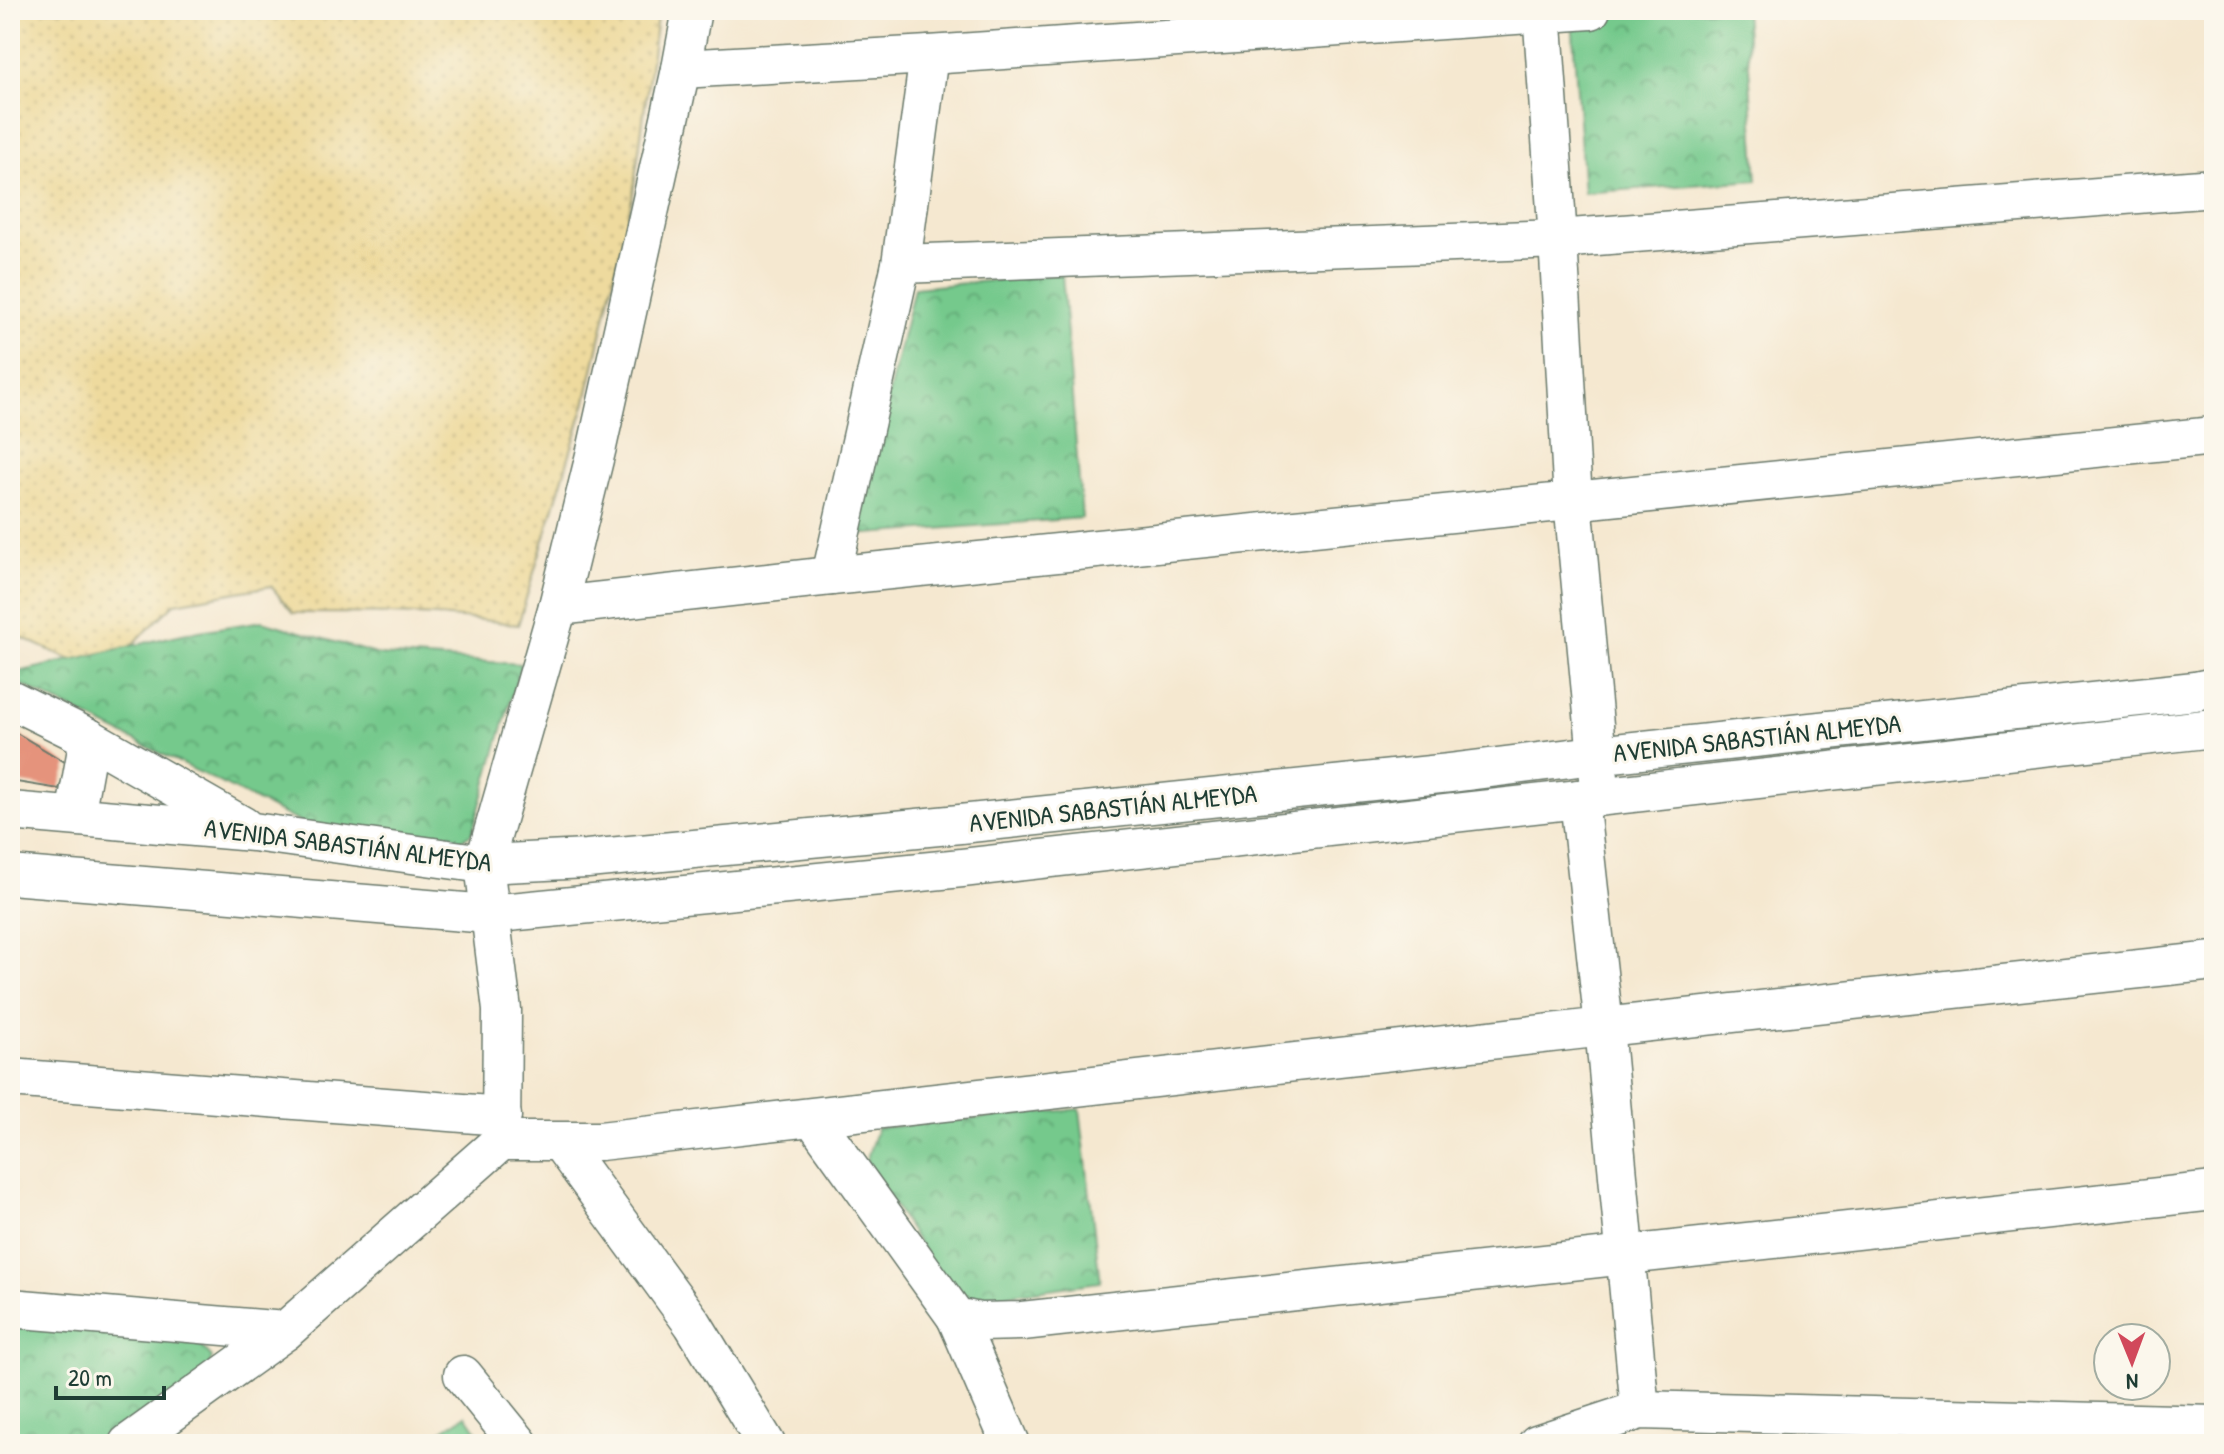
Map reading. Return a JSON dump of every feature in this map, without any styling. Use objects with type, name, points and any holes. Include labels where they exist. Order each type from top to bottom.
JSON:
[{"type":"street","points":[[128,1444],[285,1331],[502,1128],[502,1010],[484,864],[558,606],[597,447],[692,10]]},
{"type":"street","points":[[681,69],[1591,10]]},
{"type":"street","points":[[1542,12],[1573,501],[1595,755],[1590,798],[1604,1027],[1640,1410]]},
{"type":"street","points":[[831,576],[901,264],[929,55]]},
{"type":"street","points":[[901,264],[1558,239],[2214,188]]},
{"type":"street","points":[[558,606],[2214,436]]},
{"type":"street","name":"AVENIDA SABASTIÁN ALMEYDA","points":[[10,811],[253,832],[484,864],[587,859],[1435,774],[2214,687]]},
{"type":"street","points":[[10,699],[89,738],[253,832]]},
{"type":"street","name":"AVENIDA SABASTIÁN ALMEYDA","points":[[10,875],[489,914],[962,868],[2214,728]]},
{"type":"street","points":[[75,816],[89,738]]},
{"type":"street","points":[[10,1078],[502,1128],[560,1142],[600,1141],[2214,961]]},
{"type":"street","points":[[813,1118],[956,1317],[1011,1444]]},
{"type":"street","points":[[560,1142],[693,1324],[766,1444]]},
{"type":"street","points":[[956,1317],[980,1322],[1022,1321],[2214,1191]]},
{"type":"street","points":[[10,1308],[285,1331]]},
{"type":"street","points":[[463,1375],[519,1444]]},
{"type":"street","points":[[1537,1444],[1640,1410],[2214,1425]]},
{"type":"green space","points":[[1683,10],[1745,10],[1757,180],[1584,193],[1572,18]]},
{"type":"green space","points":[[1062,274],[1082,518],[855,535],[914,288]]},
{"type":"green space","points":[[262,621],[379,655],[521,664],[472,833],[460,841],[316,830],[10,679],[10,674],[187,633]]},
{"type":"green space","points":[[1080,1109],[1100,1282],[956,1302],[866,1161],[877,1128]]},
{"type":"green space","points":[[10,1322],[187,1331],[212,1358],[203,1383],[111,1444],[10,1444]]},
{"type":"green space","points":[[466,1415],[486,1444],[422,1444]]},
{"type":"sand","points":[[10,10],[658,10],[633,194],[586,401],[518,625],[434,616],[293,613],[271,586],[175,603],[130,647],[84,666],[10,632]]},
{"type":"building","points":[[10,729],[68,764],[59,789],[10,781]]}]
